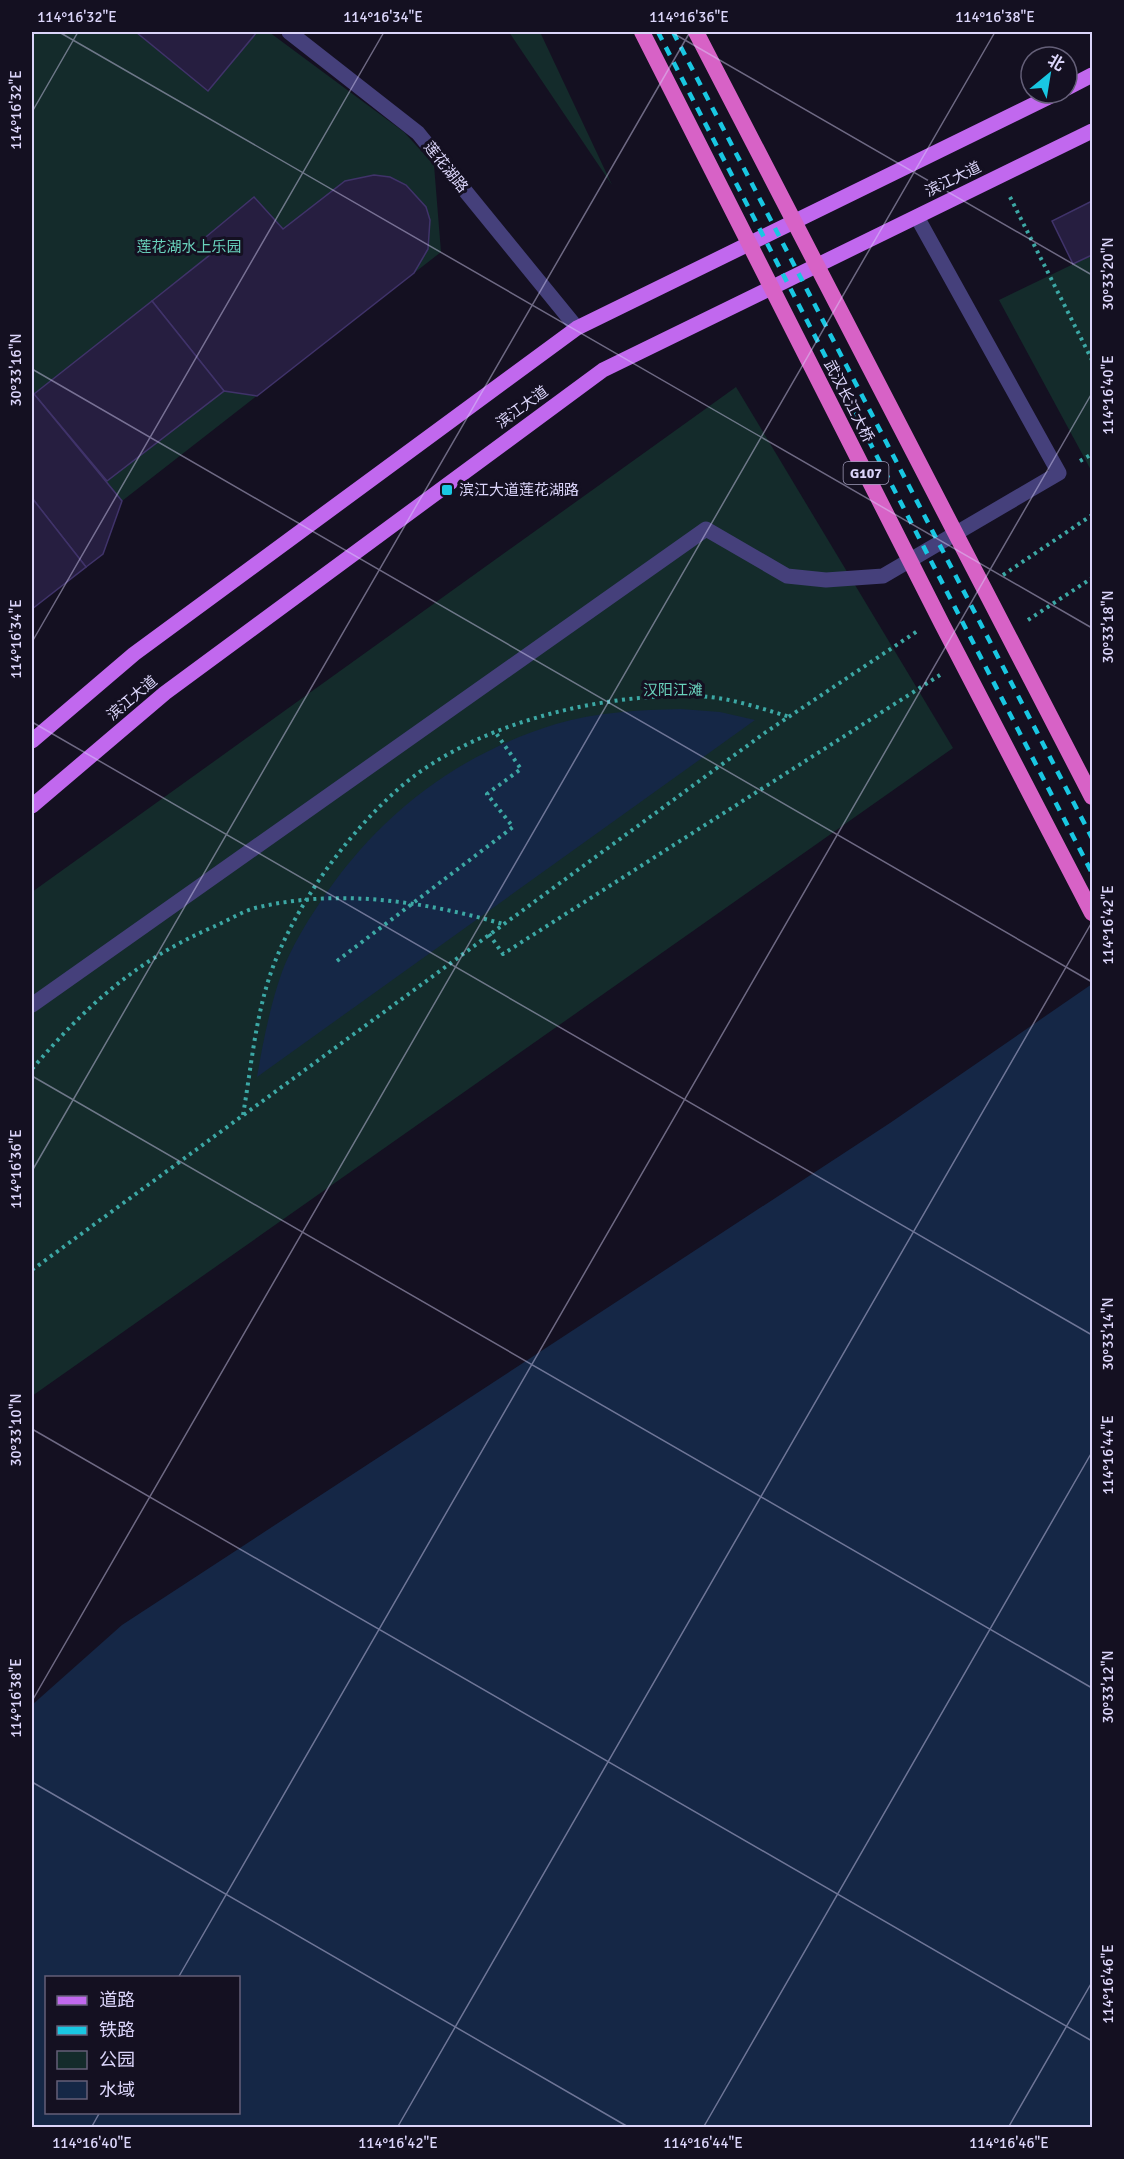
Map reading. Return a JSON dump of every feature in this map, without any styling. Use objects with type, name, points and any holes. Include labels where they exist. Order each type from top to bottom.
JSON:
[{"type":"highway","name":"武汉长江大桥","points":[[642,32],[937,614],[1092,913]]},
{"type":"highway","points":[[696,32],[1092,797]]},
{"type":"main road","name":"滨江大道","points":[[32,741],[134,654],[576,328],[1032,105]]},
{"type":"main road","name":"滨江大道","points":[[32,806],[165,693],[603,370],[1092,131]]},
{"type":"street","name":"莲花湖路","points":[[289,32],[418,133],[576,328]]},
{"type":"street","points":[[32,1005],[706,529],[787,576],[826,580],[883,576],[1059,473],[917,217]]},
{"type":"path","points":[[999,176],[1092,360]]},
{"type":"path","points":[[995,580],[1092,516]]},
{"type":"path","points":[[1023,623],[1092,578]]},
{"type":"path","points":[[32,1270],[489,934],[790,717],[926,626]]},
{"type":"path","points":[[489,934],[503,954],[943,674]]},
{"type":"path","points":[[243,1115],[259,1019],[276,960],[307,900],[349,842],[397,790],[446,756],[496,733],[554,712],[627,697],[699,696],[758,707],[790,717]]},
{"type":"path","points":[[338,961],[513,827],[487,794],[521,769],[496,733]]},
{"type":"path","points":[[32,1069],[73,1021],[127,975],[196,934],[253,909],[316,899],[375,899],[415,903],[504,924]]},
{"type":"green space","name":"莲花湖水上乐园","points":[[32,32],[136,32],[208,91],[257,32],[269,32],[404,132],[434,165],[441,252],[122,501],[103,554],[32,609]]},
{"type":"green space","points":[[509,32],[540,32],[612,185]]},
{"type":"green space","points":[[1092,255],[1092,472],[999,300]]},
{"type":"green space","name":"汉阳江滩","points":[[736,387],[953,748],[32,1396],[32,892]]},
{"type":"water","points":[[681,709],[720,712],[755,720],[257,1077],[274,998],[294,945],[341,873],[392,817],[421,793],[452,772],[484,753],[519,737],[556,724],[602,714]]},
{"type":"water","points":[[1092,984],[1092,2127],[32,2127],[32,1705],[122,1625],[890,1123]]},
{"type":"building","points":[[136,32],[257,32],[208,91]]},
{"type":"building","points":[[374,175],[390,177],[406,185],[426,207],[430,220],[428,249],[414,273],[257,396],[224,391],[152,301],[211,254],[201,241],[254,197],[283,229],[345,181]]},
{"type":"building","points":[[1092,201],[1092,255],[1073,264],[1052,221]]},
{"type":"building","points":[[152,301],[224,391],[107,481],[34,394]]},
{"type":"building","points":[[34,394],[122,501],[103,554],[86,567],[32,498],[32,396]]},
{"type":"building","points":[[32,498],[86,567],[32,609]]},
{"type":"railway","points":[[658,32],[1092,873]]},
{"type":"railway","points":[[673,32],[1092,838]]},
{"type":"place","name":"滨江大道莲花湖路","points":[[447,490]]}]
